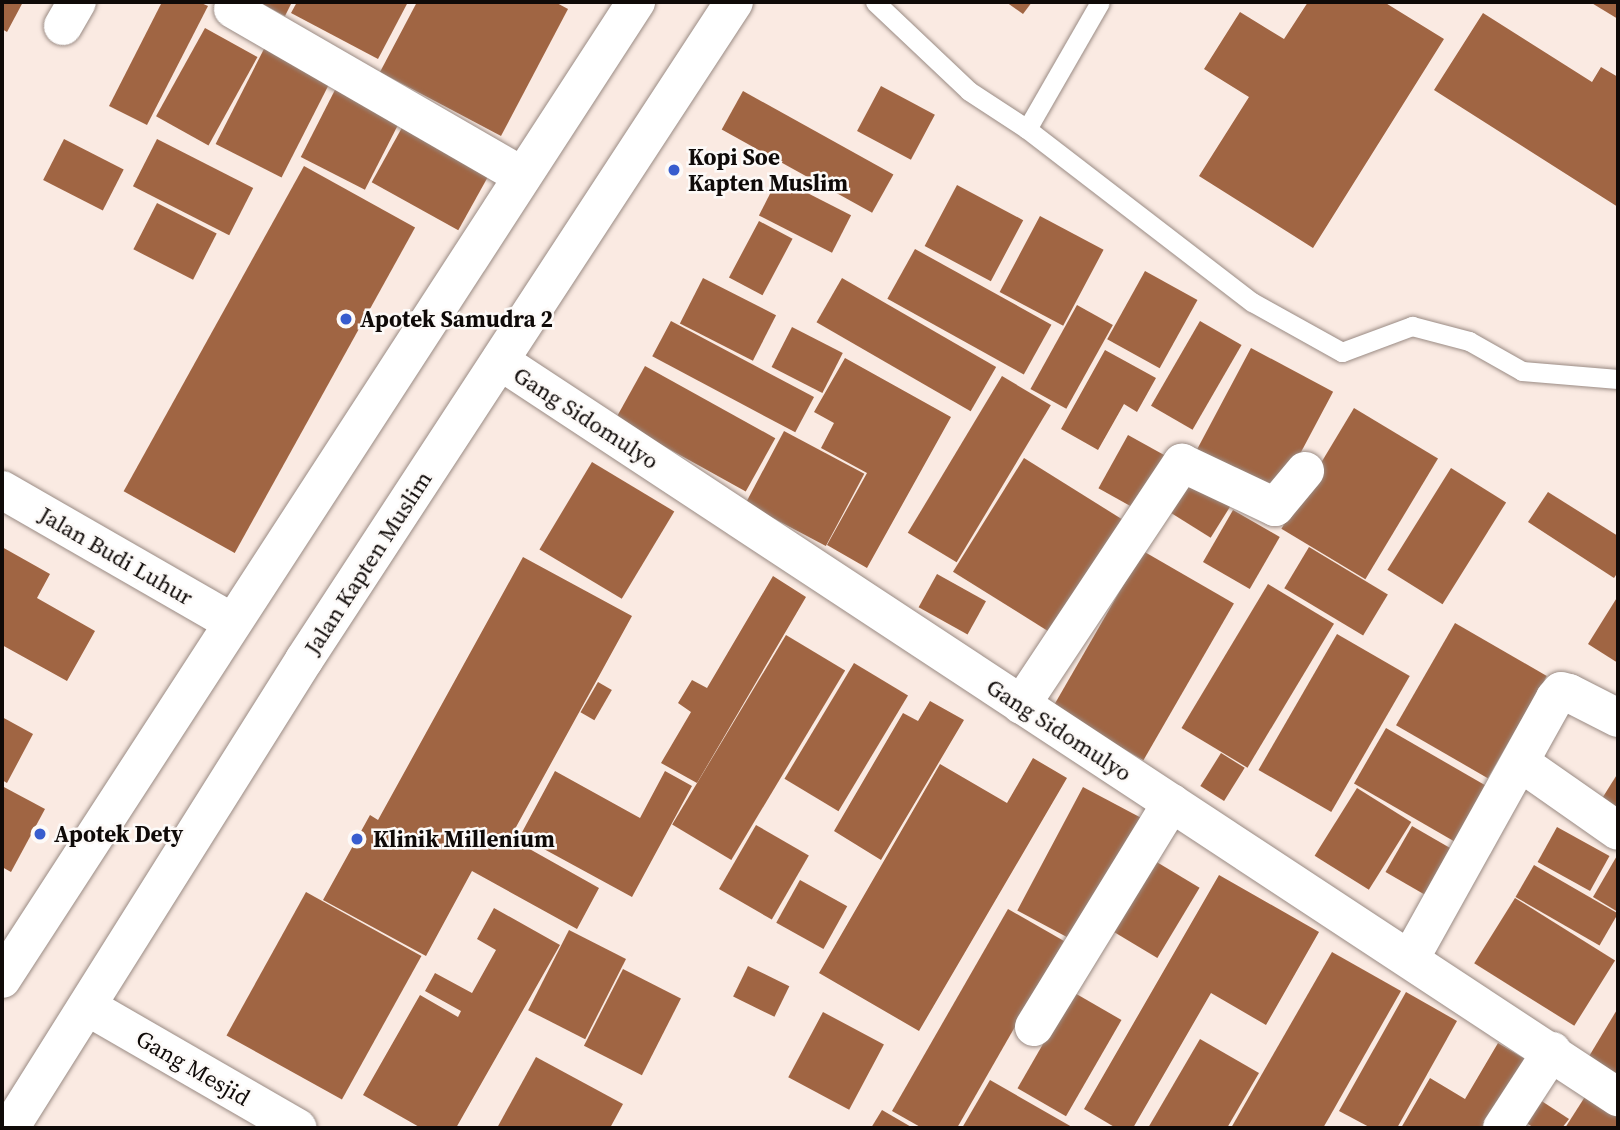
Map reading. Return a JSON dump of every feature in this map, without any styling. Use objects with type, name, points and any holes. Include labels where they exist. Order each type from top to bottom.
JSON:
[{"type":"street","name":"Jalan Kapten Muslim","points":[[10,1128],[304,660],[734,2]]},
{"type":"street","points":[[2,979],[230,621],[522,176],[626,5]]},
{"type":"street","points":[[233,9],[522,176]]},
{"type":"street","name":"Gang Sidomulyo","points":[[500,361],[1021,705],[1411,957],[1618,1097]]},
{"type":"street","points":[[1021,705],[1182,463],[1275,507],[1305,471]]},
{"type":"street","name":"Jalan Budi Luhur","points":[[2,490],[230,621]]},
{"type":"street","points":[[1411,957],[1521,763],[1543,714],[1562,691],[1618,718]]},
{"type":"street","points":[[1521,763],[1618,831]]},
{"type":"street","points":[[1034,1027],[1171,803]]},
{"type":"street","name":"Gang Mesjid","points":[[88,1007],[298,1128]]},
{"type":"street","points":[[1502,1128],[1552,1051]]},
{"type":"lane","points":[[876,2],[969,91],[1027,129],[1252,302],[1342,352],[1412,327],[1469,341],[1522,371],[1618,379]]},
{"type":"lane","points":[[1027,129],[1100,2]]},
{"type":"building","points":[[2,2],[23,2],[7,32],[2,29]]},
{"type":"building","points":[[162,2],[199,2],[208,6],[147,125],[109,106]]},
{"type":"building","points":[[259,2],[292,2],[285,16]]},
{"type":"building","points":[[297,2],[408,2],[378,59],[291,13]]},
{"type":"building","points":[[417,2],[555,2],[568,9],[501,136],[380,72]]},
{"type":"building","points":[[1006,2],[1032,2],[1023,14]]},
{"type":"building","points":[[1308,2],[1384,2],[1444,39],[1313,248],[1199,176],[1249,97],[1204,69],[1240,12],[1284,39]]},
{"type":"building","points":[[1590,2],[1618,2],[1618,19]]},
{"type":"building","points":[[1483,13],[1592,82],[1601,67],[1618,77],[1618,207],[1434,90]]},
{"type":"building","points":[[205,28],[257,57],[209,145],[156,116]]},
{"type":"building","points":[[266,45],[332,79],[282,177],[216,144]]},
{"type":"building","points":[[338,84],[402,117],[365,190],[301,157]]},
{"type":"building","points":[[881,86],[935,115],[911,160],[857,131]]},
{"type":"building","points":[[743,91],[893,174],[872,213],[722,129]]},
{"type":"building","points":[[409,115],[496,163],[458,230],[372,182]]},
{"type":"building","points":[[64,139],[124,169],[103,210],[43,180]]},
{"type":"building","points":[[157,139],[253,188],[229,235],[133,186]]},
{"type":"building","points":[[304,166],[415,228],[235,553],[124,491]]},
{"type":"building","points":[[778,178],[851,215],[832,253],[759,215]]},
{"type":"building","points":[[957,185],[1023,220],[991,281],[925,246]]},
{"type":"building","points":[[157,203],[217,233],[193,280],[133,249]]},
{"type":"building","points":[[1040,216],[1104,250],[1063,326],[1000,292]]},
{"type":"building","points":[[759,221],[793,239],[763,295],[729,278]]},
{"type":"building","points":[[915,249],[1051,325],[1024,374],[887,299]]},
{"type":"building","points":[[1145,271],[1197,300],[1160,368],[1107,339]]},
{"type":"building","points":[[703,278],[776,315],[753,361],[680,323]]},
{"type":"building","points":[[842,278],[996,367],[971,411],[816,322]]},
{"type":"building","points":[[1077,305],[1113,325],[1066,409],[1030,389]]},
{"type":"building","points":[[671,321],[814,397],[795,432],[652,356]]},
{"type":"building","points":[[1200,321],[1242,345],[1193,430],[1151,406]]},
{"type":"building","points":[[792,327],[843,353],[822,393],[772,367]]},
{"type":"building","points":[[1251,348],[1333,392],[1279,493],[1197,450]]},
{"type":"building","points":[[1105,350],[1156,378],[1137,412],[1124,404],[1098,450],[1061,429]]},
{"type":"building","points":[[845,358],[951,417],[867,568],[827,545],[867,473],[821,448],[834,423],[814,412]]},
{"type":"building","points":[[645,366],[775,438],[746,492],[615,419]]},
{"type":"building","points":[[1002,376],[1051,405],[957,562],[908,533]]},
{"type":"building","points":[[1354,408],[1438,458],[1365,579],[1281,529]]},
{"type":"building","points":[[784,431],[864,474],[826,546],[746,503]]},
{"type":"building","points":[[1128,435],[1170,458],[1140,512],[1098,488]]},
{"type":"building","points":[[1024,458],[1123,520],[1052,634],[953,572]]},
{"type":"building","points":[[592,462],[674,511],[622,599],[539,549]]},
{"type":"building","points":[[1451,468],[1506,502],[1443,604],[1387,570]]},
{"type":"building","points":[[1194,472],[1236,498],[1211,538],[1169,512]]},
{"type":"building","points":[[1548,492],[1618,536],[1618,572],[1614,578],[1528,522]]},
{"type":"building","points":[[1233,510],[1280,537],[1250,589],[1203,562]]},
{"type":"building","points":[[2,547],[50,574],[37,598],[95,631],[67,681],[2,645]]},
{"type":"building","points":[[1309,547],[1388,594],[1363,636],[1284,588]]},
{"type":"building","points":[[1143,551],[1234,604],[1143,760],[1052,708]]},
{"type":"building","points":[[523,557],[632,616],[510,838],[599,888],[577,929],[472,871],[426,956],[323,900],[370,815],[378,820]]},
{"type":"building","points":[[937,574],[986,601],[968,634],[919,607]]},
{"type":"building","points":[[773,576],[806,597],[697,783],[661,763],[691,712],[678,703],[692,680],[707,688]]},
{"type":"building","points":[[1268,584],[1334,624],[1247,768],[1181,728]]},
{"type":"building","points":[[1618,596],[1618,663],[1588,644]]},
{"type":"building","points":[[1455,623],[1547,676],[1488,778],[1396,725]]},
{"type":"building","points":[[1337,634],[1410,676],[1331,812],[1258,770]]},
{"type":"building","points":[[786,635],[845,671],[731,860],[672,824]]},
{"type":"building","points":[[854,663],[908,695],[838,811],[784,779]]},
{"type":"building","points":[[598,682],[612,690],[594,720],[580,712]]},
{"type":"building","points":[[930,701],[964,720],[881,860],[834,831],[903,713],[918,721]]},
{"type":"building","points":[[2,717],[33,734],[7,783],[2,780]]},
{"type":"building","points":[[1386,728],[1493,790],[1461,845],[1354,783]]},
{"type":"building","points":[[1221,753],[1245,768],[1224,801],[1200,786]]},
{"type":"building","points":[[1033,758],[1067,778],[919,1031],[819,973],[940,764],[1007,803]]},
{"type":"building","points":[[555,771],[640,818],[665,771],[692,786],[632,897],[520,836]]},
{"type":"building","points":[[1618,773],[1618,822],[1596,808]]},
{"type":"building","points":[[2,786],[45,809],[11,872],[2,867]]},
{"type":"building","points":[[1083,787],[1147,821],[1081,944],[1017,911]]},
{"type":"building","points":[[1357,788],[1411,822],[1369,890],[1315,856]]},
{"type":"building","points":[[756,825],[809,856],[772,920],[719,889]]},
{"type":"building","points":[[1412,826],[1460,854],[1434,900],[1386,872]]},
{"type":"building","points":[[1557,827],[1609,856],[1590,891],[1538,862]]},
{"type":"building","points":[[1618,854],[1618,912],[1593,897]]},
{"type":"building","points":[[1155,861],[1200,888],[1157,958],[1113,931]]},
{"type":"building","points":[[1534,865],[1618,913],[1600,946],[1516,897]]},
{"type":"building","points":[[1219,875],[1319,932],[1266,1025],[1211,993],[1133,1128],[1116,1128],[1084,1109]]},
{"type":"building","points":[[800,880],[847,906],[823,949],[776,923]]},
{"type":"building","points":[[306,892],[421,956],[342,1099],[226,1035]]},
{"type":"building","points":[[1515,898],[1615,961],[1574,1026],[1474,963]]},
{"type":"building","points":[[494,908],[560,945],[456,1128],[421,1128],[363,1095],[420,995],[458,1017],[461,1011],[425,991],[435,973],[472,993],[496,950],[477,939]]},
{"type":"building","points":[[1008,909],[1064,941],[957,1128],[922,1128],[892,1111]]},
{"type":"building","points":[[569,930],[626,959],[585,1039],[528,1010]]},
{"type":"building","points":[[1332,952],[1401,991],[1330,1116],[1323,1128],[1231,1128]]},
{"type":"building","points":[[748,966],[789,986],[774,1017],[733,997]]},
{"type":"building","points":[[623,969],[681,999],[642,1075],[584,1046]]},
{"type":"building","points":[[1073,992],[1121,1020],[1066,1116],[1018,1088]]},
{"type":"building","points":[[1406,992],[1457,1021],[1397,1128],[1371,1128],[1339,1111]]},
{"type":"building","points":[[1618,1008],[1618,1076],[1588,1058]]},
{"type":"building","points":[[823,1012],[884,1044],[849,1110],[788,1077]]},
{"type":"building","points":[[1200,1039],[1259,1073],[1227,1128],[1148,1128]]},
{"type":"building","points":[[1498,1043],[1530,1062],[1492,1128],[1401,1128],[1430,1078],[1465,1099]]},
{"type":"building","points":[[536,1057],[623,1104],[610,1128],[497,1128]]},
{"type":"building","points":[[990,1080],[1072,1127],[962,1128]]},
{"type":"building","points":[[1588,1092],[1618,1111],[1618,1128],[1565,1128]]},
{"type":"building","points":[[1534,1096],[1569,1119],[1562,1128],[1534,1128],[1519,1118]]},
{"type":"building","points":[[882,1110],[913,1128],[871,1128]]},
{"type":"place","name":"Kopi Soe Kapten Muslim","points":[[674,170]]},
{"type":"place","name":"Apotek Samudra 2","points":[[346,319]]},
{"type":"place","name":"Apotek Dety","points":[[40,834]]},
{"type":"place","name":"Klinik Millenium","points":[[357,839]]}]
